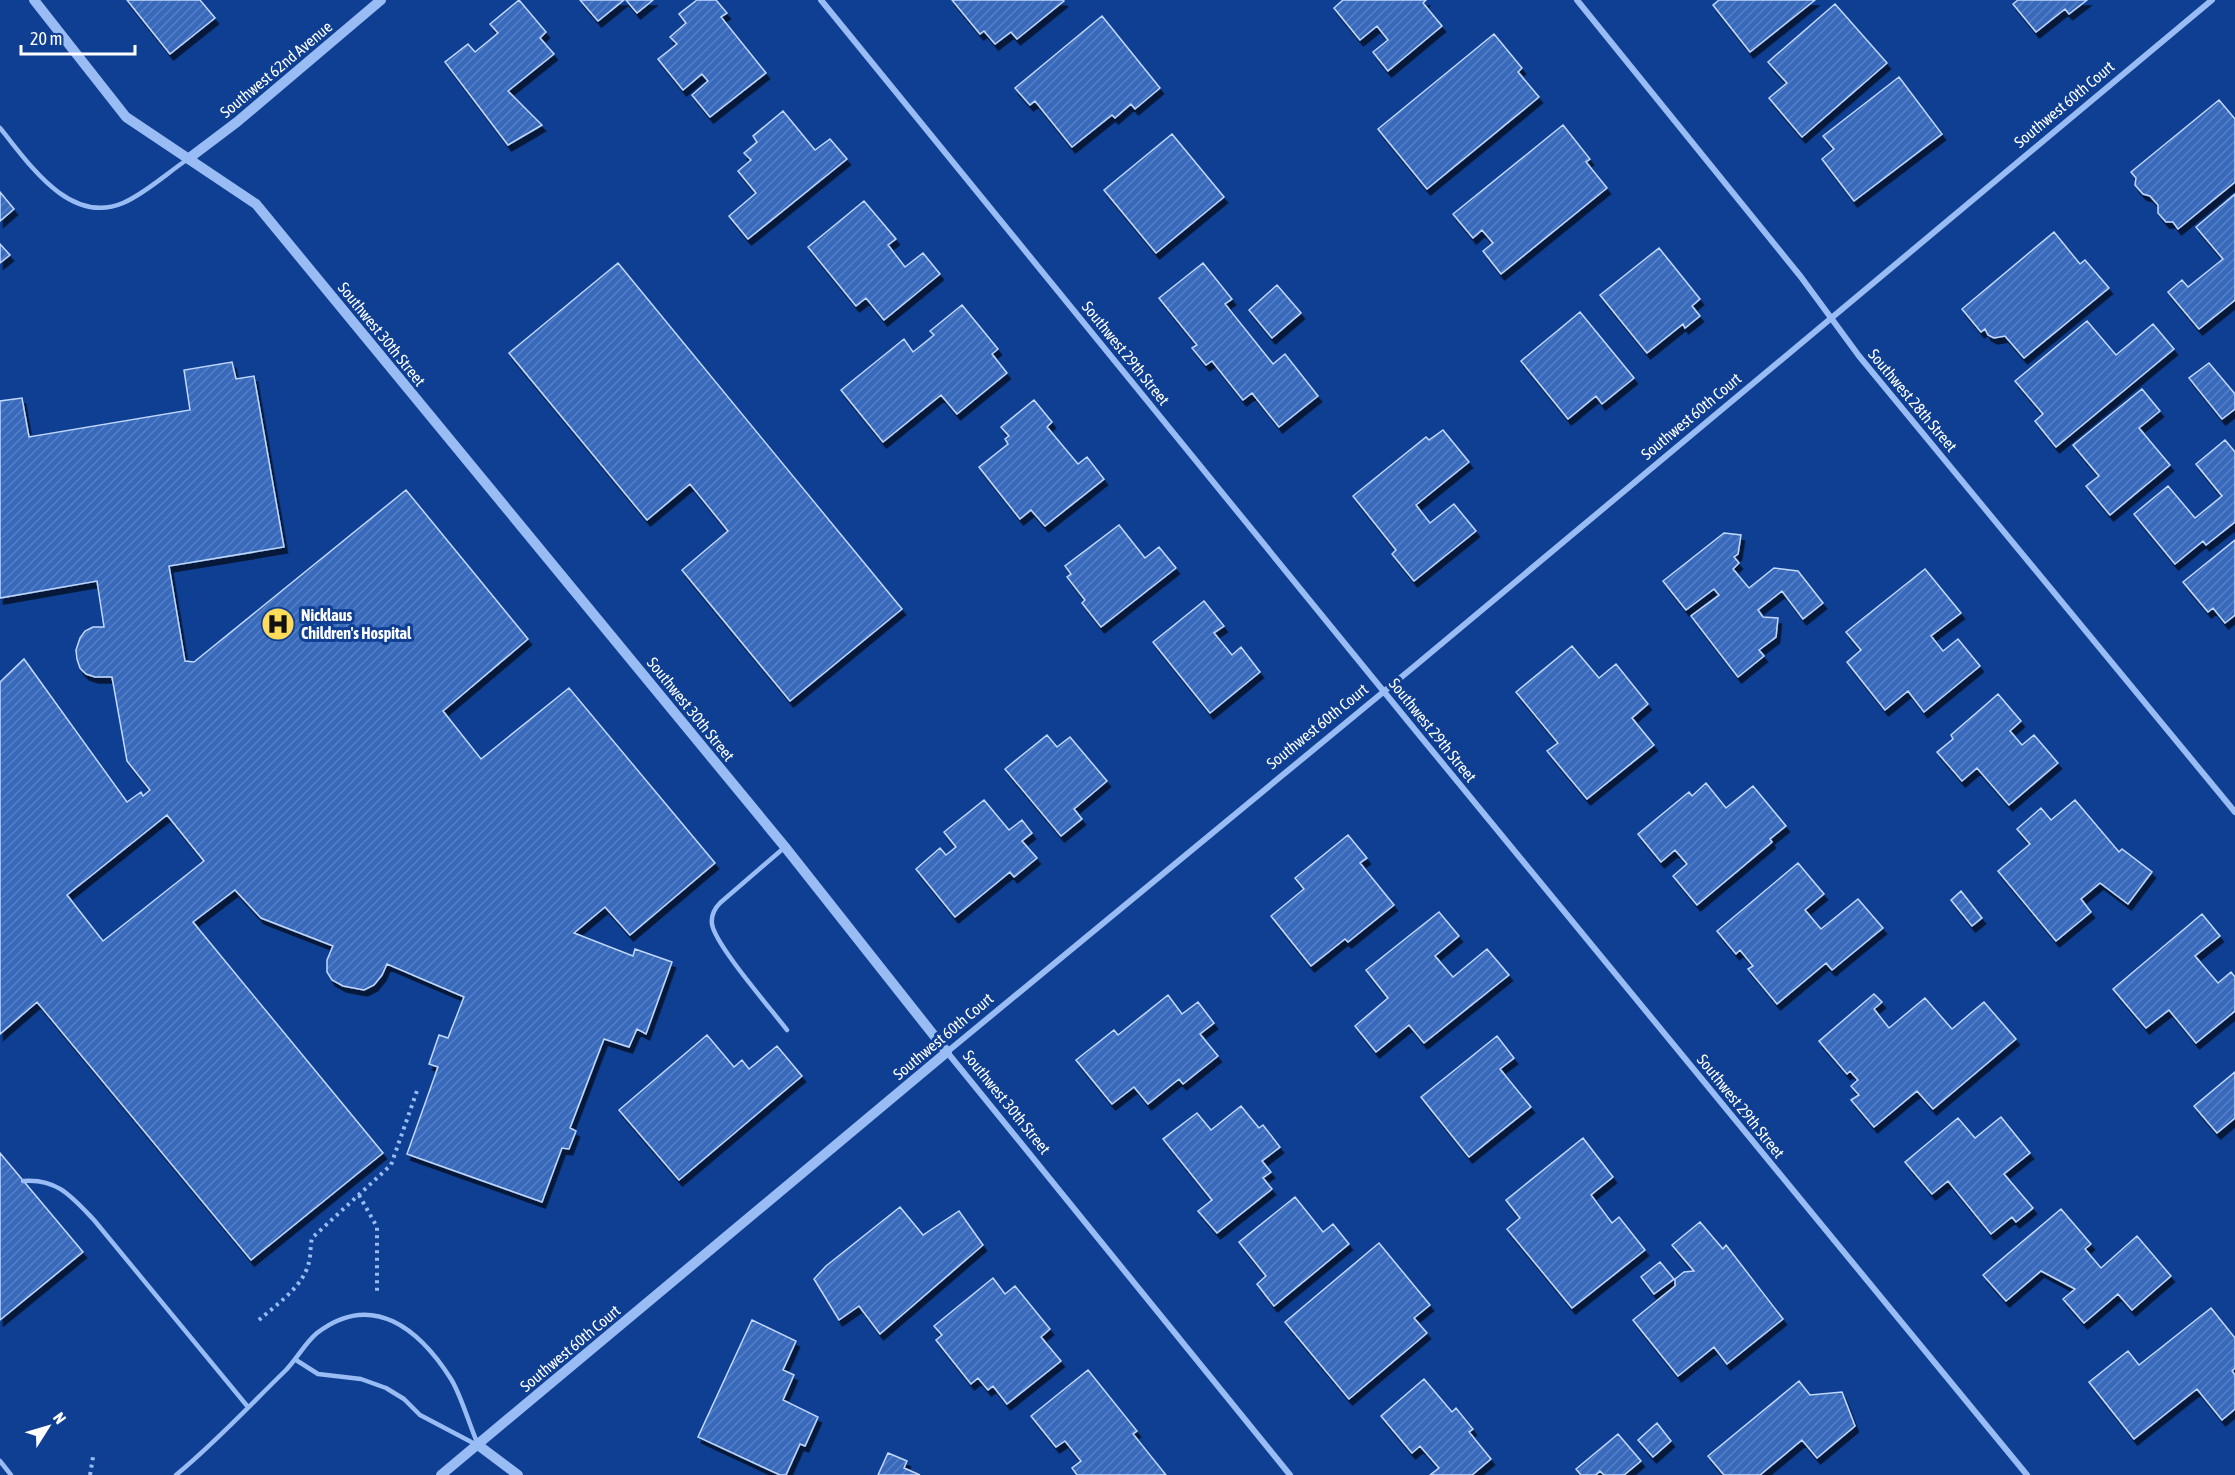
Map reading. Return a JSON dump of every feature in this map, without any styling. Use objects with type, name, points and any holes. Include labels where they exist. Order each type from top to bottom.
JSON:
[{"type":"street","name":"Southwest 30th Street","points":[[34,0],[126,117],[256,204],[785,847],[947,1052],[1290,1475]]},
{"type":"street","name":"Southwest 62nd Avenue","points":[[188,159],[237,122],[381,0]]},
{"type":"street","name":"Southwest 29th Street","points":[[821,0],[1383,691],[2026,1475]]},
{"type":"street","name":"Southwest 28th Street","points":[[1577,0],[1832,318],[1859,356],[2235,812]]},
{"type":"street","name":"Southwest 60th Court","points":[[441,1475],[2212,0]]},
{"type":"street","points":[[478,1445],[518,1475]]},
{"type":"lane","points":[[0,128],[54,189],[66,198],[89,206],[100,207],[123,203],[188,159]]},
{"type":"lane","points":[[785,847],[715,908],[712,924],[722,946],[787,1030]]},
{"type":"lane","points":[[23,1180],[39,1179],[55,1185],[75,1200],[248,1407]]},
{"type":"lane","points":[[176,1475],[210,1447],[296,1360],[315,1335],[331,1324],[350,1316],[371,1314],[393,1320],[411,1332],[430,1351],[453,1381],[478,1445]]},
{"type":"lane","points":[[296,1360],[318,1374],[361,1379],[386,1388],[404,1398],[420,1415],[478,1445]]},
{"type":"lane","points":[[0,1461],[11,1475]]},
{"type":"path","points":[[259,1320],[289,1293],[305,1272],[309,1262],[312,1238],[391,1165],[418,1088]]},
{"type":"path","points":[[359,1195],[377,1227],[377,1291]]},
{"type":"path","points":[[90,1475],[93,1457]]},
{"type":"building","points":[[127,0],[200,0],[215,18],[170,54]]},
{"type":"building","points":[[519,0],[546,32],[540,38],[554,54],[508,91],[542,125],[508,145],[445,62],[468,44],[475,52],[498,33],[490,24]]},
{"type":"building","points":[[580,0],[624,0],[598,21]]},
{"type":"building","points":[[626,0],[653,0],[637,13]]},
{"type":"building","points":[[697,0],[716,0],[727,13],[721,17],[766,73],[710,117],[692,95],[708,81],[702,74],[683,90],[658,59],[677,44],[670,37],[686,23],[679,14]]},
{"type":"building","points":[[952,0],[1064,1],[1017,39],[1011,32],[995,44],[984,31],[980,34]]},
{"type":"building","points":[[1343,0],[1426,0],[1423,3],[1442,26],[1388,71],[1373,52],[1388,40],[1377,26],[1360,40],[1334,8]]},
{"type":"building","points":[[1719,0],[1815,0],[1750,52],[1713,5]]},
{"type":"building","points":[[2018,0],[2087,0],[2069,14],[2065,9],[2036,32],[2013,4]]},
{"type":"building","points":[[1835,4],[1887,63],[1802,137],[1769,98],[1787,83],[1768,62]]},
{"type":"building","points":[[1102,16],[1160,88],[1135,109],[1131,104],[1115,118],[1112,115],[1072,147],[1035,101],[1030,105],[1015,88]]},
{"type":"building","points":[[1494,34],[1522,68],[1518,72],[1539,97],[1427,189],[1378,129]]},
{"type":"building","points":[[1899,77],[1942,134],[1854,201],[1822,159],[1834,149],[1823,136]]},
{"type":"building","points":[[2219,100],[2235,119],[2235,182],[2178,229],[2173,222],[2166,222],[2158,213],[2158,205],[2135,185],[2136,178],[2131,172]]},
{"type":"building","points":[[783,111],[815,150],[830,139],[847,159],[748,239],[729,216],[756,193],[738,171],[751,160],[744,153],[757,142],[753,136]]},
{"type":"building","points":[[1563,125],[1590,159],[1586,162],[1607,188],[1501,274],[1483,251],[1493,243],[1482,230],[1473,238],[1453,214]]},
{"type":"building","points":[[1172,134],[1224,197],[1156,253],[1104,190]]},
{"type":"building","points":[[0,192],[14,209],[0,221]]},
{"type":"building","points":[[2235,194],[2235,300],[2199,329],[2168,292],[2182,280],[2188,287],[2223,259],[2196,227]]},
{"type":"building","points":[[864,201],[896,239],[888,245],[905,267],[923,253],[940,274],[884,320],[866,298],[856,306],[808,247]]},
{"type":"building","points":[[2054,232],[2080,264],[2085,260],[2109,288],[2024,358],[2005,336],[1994,338],[1988,335],[1985,329],[1981,332],[1962,309]]},
{"type":"building","points":[[0,244],[10,255],[0,263]]},
{"type":"building","points":[[1659,248],[1700,299],[1692,306],[1700,316],[1685,328],[1683,324],[1647,353],[1600,295]]},
{"type":"building","points":[[618,263],[902,609],[790,701],[682,570],[728,531],[690,484],[647,520],[509,353]]},
{"type":"building","points":[[1203,263],[1232,299],[1225,304],[1273,364],[1285,354],[1318,396],[1279,427],[1252,393],[1243,400],[1212,361],[1206,365],[1192,348],[1197,345],[1159,298]]},
{"type":"building","points":[[1277,285],[1301,313],[1272,338],[1249,310]]},
{"type":"building","points":[[962,305],[998,349],[992,354],[1007,373],[957,414],[941,395],[883,442],[841,390],[904,339],[913,352],[934,335],[930,331]]},
{"type":"building","points":[[1580,312],[1634,378],[1602,404],[1596,396],[1568,419],[1521,361]]},
{"type":"building","points":[[2087,321],[2116,355],[2153,324],[2174,349],[2056,447],[2035,421],[2043,414],[2015,381]]},
{"type":"building","points":[[232,362],[236,379],[254,376],[284,547],[169,566],[185,661],[194,662],[406,490],[528,639],[443,711],[481,759],[569,688],[715,863],[630,935],[605,907],[574,933],[633,956],[635,949],[672,962],[646,1034],[637,1029],[629,1047],[604,1039],[570,1128],[576,1131],[569,1149],[562,1148],[542,1202],[407,1154],[438,1067],[429,1064],[439,1035],[448,1038],[464,997],[387,964],[374,985],[364,990],[343,986],[332,980],[327,972],[327,960],[333,946],[261,918],[235,890],[193,922],[383,1153],[251,1260],[37,1002],[0,1034],[0,682],[24,659],[127,802],[141,792],[143,796],[150,790],[127,761],[112,677],[95,677],[86,674],[80,668],[77,659],[76,650],[85,631],[93,627],[104,627],[97,581],[0,598],[0,401],[22,398],[29,437],[190,410],[184,370]],"holes":[[[167,815],[204,861],[103,941],[67,895]]]},
{"type":"building","points":[[2209,363],[2235,394],[2235,409],[2222,419],[2189,378]]},
{"type":"building","points":[[2142,389],[2160,411],[2139,428],[2170,465],[2110,515],[2086,486],[2099,476],[2073,445]]},
{"type":"building","points":[[1034,400],[1052,422],[1047,427],[1078,464],[1087,457],[1104,479],[1045,526],[1031,510],[1020,519],[979,467],[1008,444],[1005,439],[1009,436],[1001,427]]},
{"type":"building","points":[[1443,430],[1469,462],[1416,505],[1430,523],[1454,504],[1476,531],[1414,581],[1392,554],[1396,550],[1353,496],[1426,437],[1429,440]]},
{"type":"building","points":[[2225,440],[2235,452],[2235,522],[2206,545],[2203,541],[2175,564],[2134,514],[2168,486],[2195,518],[2222,496],[2196,464]]},
{"type":"building","points":[[1119,525],[1145,558],[1159,547],[1176,568],[1101,627],[1082,603],[1085,600],[1067,577],[1071,574],[1065,566]]},
{"type":"building","points":[[1724,533],[1741,535],[1738,554],[1734,557],[1739,563],[1733,569],[1749,588],[1774,568],[1798,571],[1823,603],[1803,619],[1782,591],[1758,610],[1763,617],[1778,618],[1776,637],[1759,650],[1764,656],[1738,677],[1691,616],[1719,595],[1714,589],[1686,610],[1663,581]]},
{"type":"building","points":[[2235,540],[2235,615],[2225,623],[2213,608],[2208,612],[2183,582]]},
{"type":"building","points":[[1925,569],[1961,613],[1931,636],[1943,651],[1958,639],[1980,666],[1924,712],[1908,691],[1885,710],[1847,662],[1861,650],[1846,632]]},
{"type":"building","points":[[1204,601],[1224,626],[1214,633],[1232,655],[1241,647],[1260,672],[1210,713],[1153,642]]},
{"type":"building","points":[[1572,646],[1599,678],[1616,664],[1648,704],[1632,718],[1654,745],[1587,799],[1547,751],[1558,743],[1516,692]]},
{"type":"building","points":[[1998,694],[2021,721],[2010,731],[2022,745],[2034,735],[2058,763],[2009,805],[1977,768],[1962,781],[1937,752],[1953,739],[1951,735]]},
{"type":"building","points":[[1047,735],[1057,747],[1070,737],[1107,781],[1074,809],[1082,819],[1061,836],[1005,769]]},
{"type":"building","points":[[1706,783],[1726,808],[1753,786],[1786,826],[1770,839],[1772,842],[1697,905],[1673,876],[1687,864],[1675,850],[1661,862],[1638,834],[1689,792],[1692,796]]},
{"type":"building","points":[[984,800],[1009,830],[1022,820],[1032,833],[1022,841],[1037,858],[1014,877],[1010,872],[955,917],[916,869],[940,848],[946,855],[956,847],[944,832]]},
{"type":"building","points":[[2075,800],[2119,852],[2122,849],[2152,872],[2128,904],[2100,883],[2081,899],[2091,912],[2056,941],[1998,871],[2030,844],[2017,829],[2041,808],[2051,820]]},
{"type":"building","points":[[1348,835],[1367,858],[1360,863],[1394,905],[1348,942],[1345,939],[1311,966],[1271,916],[1304,889],[1295,878]]},
{"type":"building","points":[[1798,863],[1824,894],[1805,910],[1821,929],[1858,899],[1883,928],[1832,970],[1826,963],[1777,1004],[1748,969],[1753,966],[1740,950],[1736,954],[1717,931]]},
{"type":"building","points":[[1961,891],[1982,918],[1972,926],[1951,900]]},
{"type":"building","points":[[1439,912],[1459,936],[1435,956],[1453,977],[1487,949],[1509,975],[1424,1043],[1409,1025],[1376,1052],[1355,1026],[1388,998],[1366,970]]},
{"type":"building","points":[[2202,914],[2220,936],[2195,956],[2218,983],[2231,972],[2235,977],[2235,1011],[2196,1043],[2169,1010],[2146,1028],[2113,989]]},
{"type":"building","points":[[1874,994],[1882,1002],[1874,1009],[1889,1028],[1925,998],[1952,1029],[1984,1002],[2016,1039],[1933,1109],[1917,1091],[1874,1127],[1851,1100],[1859,1095],[1851,1086],[1858,1080],[1850,1071],[1847,1074],[1819,1041]]},
{"type":"building","points":[[1168,995],[1182,1014],[1198,1002],[1214,1023],[1200,1034],[1218,1056],[1183,1084],[1179,1079],[1148,1104],[1134,1087],[1112,1104],[1076,1060],[1114,1030],[1118,1035]]},
{"type":"building","points":[[707,1035],[734,1067],[742,1060],[749,1069],[777,1046],[802,1076],[679,1180],[619,1110]]},
{"type":"building","points":[[1497,1036],[1514,1058],[1500,1069],[1531,1107],[1469,1157],[1421,1097]]},
{"type":"building","points":[[2235,1072],[2235,1118],[2217,1133],[2194,1106]]},
{"type":"building","points":[[1241,1106],[1259,1128],[1263,1125],[1280,1147],[1262,1161],[1271,1172],[1263,1178],[1272,1189],[1217,1233],[1198,1211],[1212,1200],[1163,1139],[1197,1113],[1211,1130]]},
{"type":"building","points":[[2001,1117],[2030,1153],[2004,1174],[2033,1208],[2016,1222],[2012,1217],[1991,1234],[1948,1181],[1932,1194],[1905,1162],[1958,1118],[1975,1138]]},
{"type":"building","points":[[1583,1138],[1613,1177],[1591,1195],[1612,1223],[1619,1217],[1645,1250],[1572,1308],[1507,1229],[1520,1218],[1506,1200]]},
{"type":"building","points":[[0,1153],[83,1252],[0,1320]]},
{"type":"building","points":[[1295,1197],[1323,1232],[1333,1224],[1349,1244],[1274,1306],[1257,1284],[1266,1276],[1239,1242]]},
{"type":"building","points":[[900,1207],[923,1235],[959,1211],[983,1245],[880,1334],[859,1306],[839,1320],[814,1279],[826,1266]]},
{"type":"building","points":[[2061,1209],[2091,1244],[2085,1249],[2101,1268],[2137,1236],[2171,1276],[2132,1310],[2118,1294],[2084,1323],[2063,1299],[2075,1289],[2041,1271],[2006,1301],[1983,1275]]},
{"type":"building","points":[[1700,1222],[1723,1249],[1726,1245],[1783,1319],[1727,1364],[1714,1347],[1678,1376],[1633,1320],[1675,1286],[1675,1279],[1684,1272],[1694,1271],[1672,1245]]},
{"type":"building","points":[[1379,1243],[1430,1305],[1414,1318],[1427,1333],[1349,1399],[1285,1322]]},
{"type":"building","points":[[1660,1262],[1674,1279],[1654,1294],[1641,1277]]},
{"type":"building","points":[[993,1278],[1005,1294],[1015,1286],[1050,1329],[1041,1337],[1061,1361],[1007,1404],[993,1386],[988,1390],[978,1378],[971,1384],[936,1340],[942,1335],[934,1326]]},
{"type":"building","points":[[2211,1308],[2235,1338],[2235,1368],[2232,1371],[2235,1375],[2235,1409],[2222,1420],[2197,1389],[2134,1439],[2089,1382],[2128,1351],[2139,1365]]},
{"type":"building","points":[[752,1320],[796,1341],[783,1370],[794,1375],[783,1400],[818,1417],[805,1446],[800,1444],[786,1475],[780,1475],[698,1437]]},
{"type":"building","points":[[1088,1370],[1137,1431],[1133,1434],[1166,1475],[1077,1475],[1072,1468],[1081,1461],[1065,1441],[1056,1447],[1031,1416]]},
{"type":"building","points":[[1424,1379],[1452,1412],[1456,1408],[1473,1429],[1469,1432],[1491,1459],[1472,1475],[1430,1475],[1439,1468],[1420,1446],[1412,1453],[1381,1416]]},
{"type":"building","points":[[1799,1381],[1810,1395],[1842,1392],[1855,1426],[1817,1458],[1802,1440],[1760,1475],[1724,1475],[1708,1456]]},
{"type":"building","points":[[1657,1423],[1671,1441],[1653,1457],[1638,1440]]},
{"type":"building","points":[[1618,1434],[1641,1461],[1624,1475],[1604,1475],[1600,1471],[1596,1475],[1581,1475],[1576,1469]]},
{"type":"building","points":[[888,1453],[907,1461],[904,1468],[920,1475],[878,1475]]},
{"type":"place","name":"Nicklaus Children's Hospital","points":[[278,624]]}]
